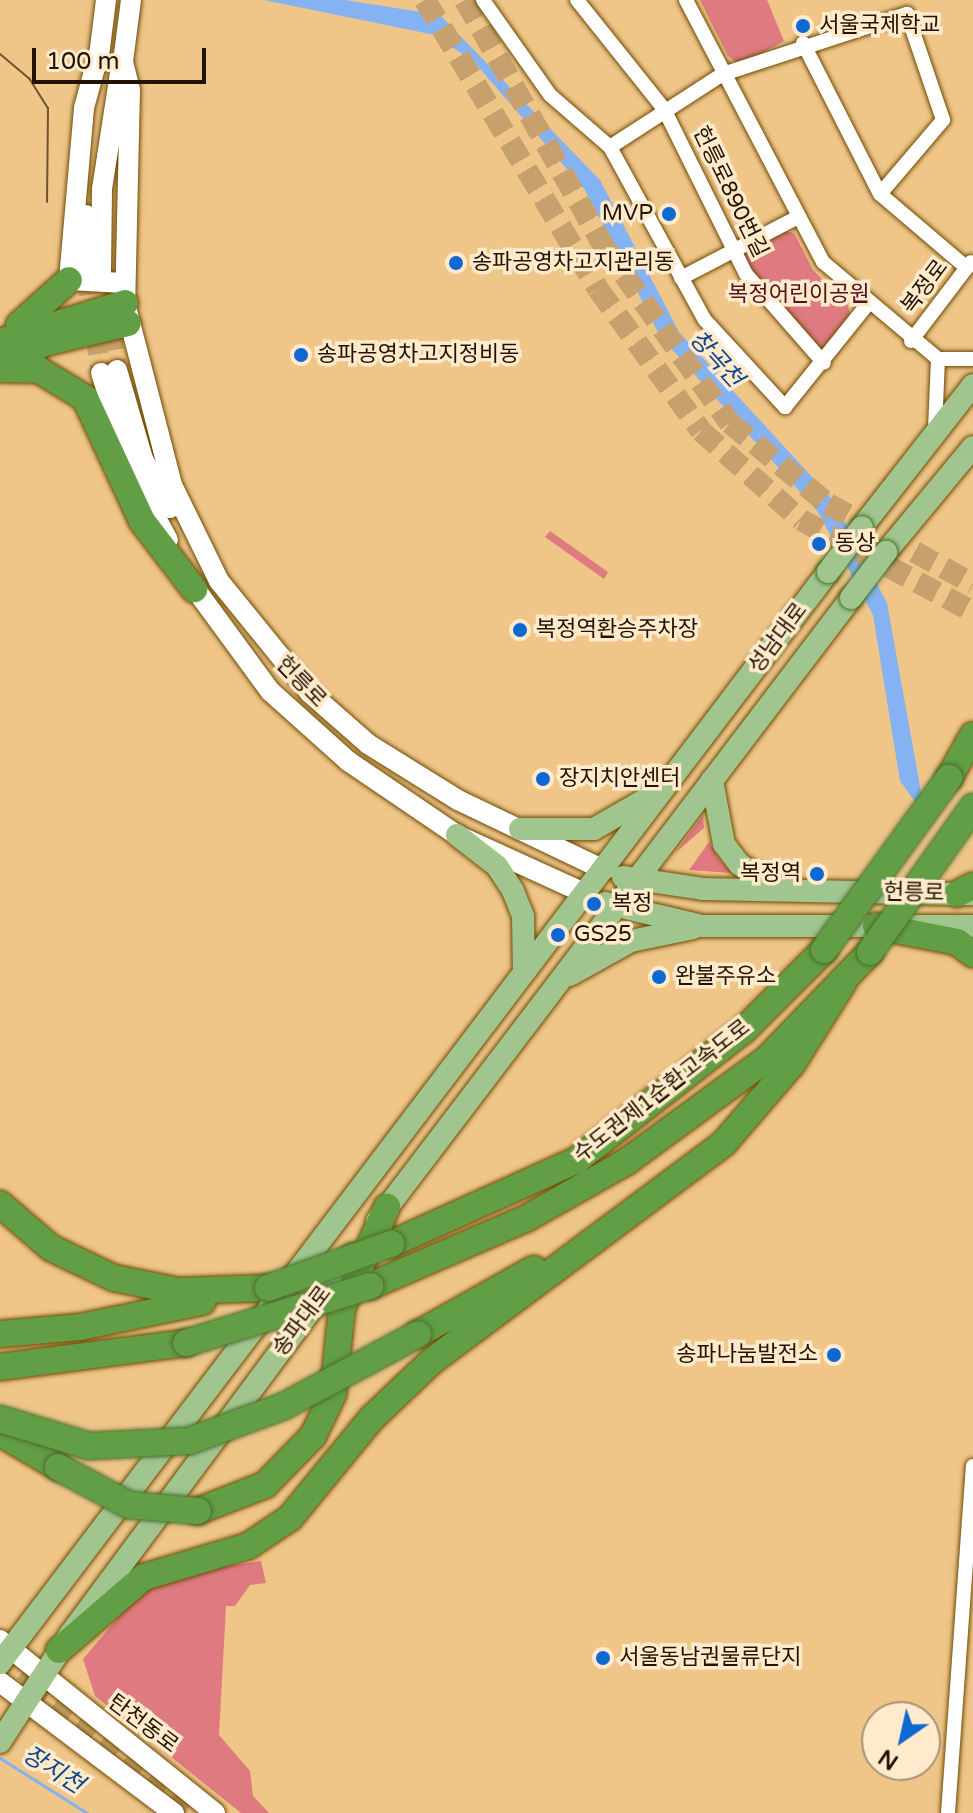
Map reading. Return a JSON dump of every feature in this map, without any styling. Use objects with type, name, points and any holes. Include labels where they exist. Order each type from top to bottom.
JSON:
[{"type":"highway","points":[[0,340],[86,275]]},
{"type":"highway","points":[[0,340],[125,303]]},
{"type":"highway","points":[[0,368],[125,303]]},
{"type":"highway","points":[[0,368],[39,370],[85,398],[142,521],[194,589]]},
{"type":"highway","name":"수도권제1순환고속도로","points":[[0,1334],[80,1327],[268,1288],[391,1244],[577,1160],[743,1031],[824,950],[949,778],[973,735]]},
{"type":"highway","name":"수도권제1순환고속도로","points":[[0,1367],[186,1343],[370,1286],[527,1218],[626,1162],[768,1058],[843,983],[870,952],[973,807]]},
{"type":"highway","points":[[876,926],[957,942],[973,954]]},
{"type":"highway","points":[[59,1650],[144,1577],[270,1534],[422,1369],[626,1220],[740,1126],[792,1064],[843,983]]},
{"type":"highway","points":[[0,1204],[51,1248],[152,1288],[268,1288]]},
{"type":"highway","points":[[0,1433],[129,1505],[198,1511],[265,1485],[313,1436],[333,1394],[343,1304],[387,1207]]},
{"type":"highway","points":[[0,1419],[89,1446],[189,1441],[284,1406],[626,1220]]},
{"type":"main road","points":[[106,0],[99,53],[84,108],[86,275],[95,287],[125,303]]},
{"type":"main road","name":"헌릉로","points":[[131,0],[123,62],[130,90],[125,303],[172,485],[219,581]]},
{"type":"main road","points":[[86,275],[123,62]]},
{"type":"main road","name":"헌릉로","points":[[968,891],[783,891],[635,880],[604,870],[404,769],[337,719],[280,660],[219,581],[143,459],[109,372],[135,479],[194,589],[297,718],[457,835],[614,907],[702,926],[973,926]]},
{"type":"main road","name":"성남대로","points":[[584,893],[973,385]]},
{"type":"main road","name":"성남대로","points":[[614,907],[886,552],[973,447]]},
{"type":"main road","points":[[712,780],[724,844],[739,864],[783,891]]},
{"type":"main road","points":[[520,829],[594,829],[669,785]]},
{"type":"main road","points":[[457,835],[497,866],[513,891],[523,916],[524,972]]},
{"type":"main road","name":"송파대로","points":[[3,1651],[584,893]]},
{"type":"main road","name":"송파대로","points":[[2,1738],[59,1650],[614,907]]},
{"type":"main road","points":[[552,987],[631,941],[702,926]]},
{"type":"main road","name":"탄천동로","points":[[3,1651],[41,1676],[215,1813]]},
{"type":"main road","points":[[0,1682],[174,1813]]},
{"type":"street","points":[[483,0],[550,95],[610,147],[704,319],[785,407],[824,363],[867,305]]},
{"type":"street","name":"헌릉로890번길","points":[[577,0],[664,109],[734,248],[775,315],[824,363]]},
{"type":"street","points":[[686,0],[823,262],[867,305],[938,359],[973,359]]},
{"type":"street","points":[[610,147],[664,109],[723,74],[803,43],[907,14],[943,120],[880,194]]},
{"type":"street","points":[[803,43],[880,194],[970,264]]},
{"type":"street","points":[[681,278],[798,217]]},
{"type":"street","name":"복정로","points":[[911,341],[970,264]]},
{"type":"street","points":[[935,431],[938,359]]},
{"type":"street","points":[[912,932],[973,969]]},
{"type":"street","points":[[948,1813],[973,1466]]},
{"type":"green space","points":[[700,0],[767,0],[784,41],[740,65],[728,56]]},
{"type":"green space","name":"복정어린이공원","points":[[780,230],[794,233],[813,270],[848,305],[850,318],[828,350],[817,350],[777,313],[742,257],[746,245]]},
{"type":"green space","points":[[550,531],[608,572],[604,579],[545,537]]},
{"type":"green space","points":[[703,815],[704,828],[675,853]]},
{"type":"green space","points":[[709,842],[719,859],[732,873],[689,870]]},
{"type":"green space","points":[[261,1561],[266,1583],[250,1585],[235,1606],[226,1606],[219,1735],[250,1771],[253,1796],[269,1813],[241,1813],[95,1696],[83,1659],[144,1587],[179,1573]]},
{"type":"water","points":[[264,0],[345,0],[440,15],[600,180],[679,332],[834,501],[887,603],[921,792],[973,843],[959,862],[900,781],[873,615],[818,512],[660,336],[585,190],[475,63],[435,35]]},
{"type":"pier","points":[[925,791],[973,837],[973,867],[956,865],[914,807]]},
{"type":"waterway","name":"장지천","points":[[0,1758],[87,1813]]},
{"type":"tunnel","points":[[425,0],[598,289],[701,431],[801,520],[973,612]]},
{"type":"tunnel","points":[[465,0],[605,248],[730,423],[828,504],[973,584]]},
{"type":"tunnel","points":[[101,271],[117,370]]},
{"type":"tunnel","points":[[86,275],[101,373]]},
{"type":"tunnel","points":[[0,1652],[49,1691]]},
{"type":"tunnel","points":[[28,1689],[189,1813]]},
{"type":"tram line","points":[[0,54],[29,78],[48,108],[47,202]]},
{"type":"place","name":"서울국제학교","points":[[803,26]]},
{"type":"place","name":"MVP","points":[[669,214]]},
{"type":"place","name":"송파공영차고지관리동","points":[[456,263]]},
{"type":"place","name":"송파공영차고지정비동","points":[[301,355]]},
{"type":"place","name":"동상","points":[[819,544]]},
{"type":"place","name":"복정역환승주차장","points":[[520,630]]},
{"type":"place","name":"장지치안센터","points":[[543,779]]},
{"type":"place","name":"복정역","points":[[817,874]]},
{"type":"place","name":"복정","points":[[594,904]]},
{"type":"place","name":"GS25","points":[[558,935]]},
{"type":"place","name":"완불주유소","points":[[659,977]]},
{"type":"place","name":"송파나눔발전소","points":[[834,1355]]},
{"type":"place","name":"서울동남권물류단지","points":[[603,1658]]},
{"type":"water label","name":"창곡천","points":[[716,359]]}]
